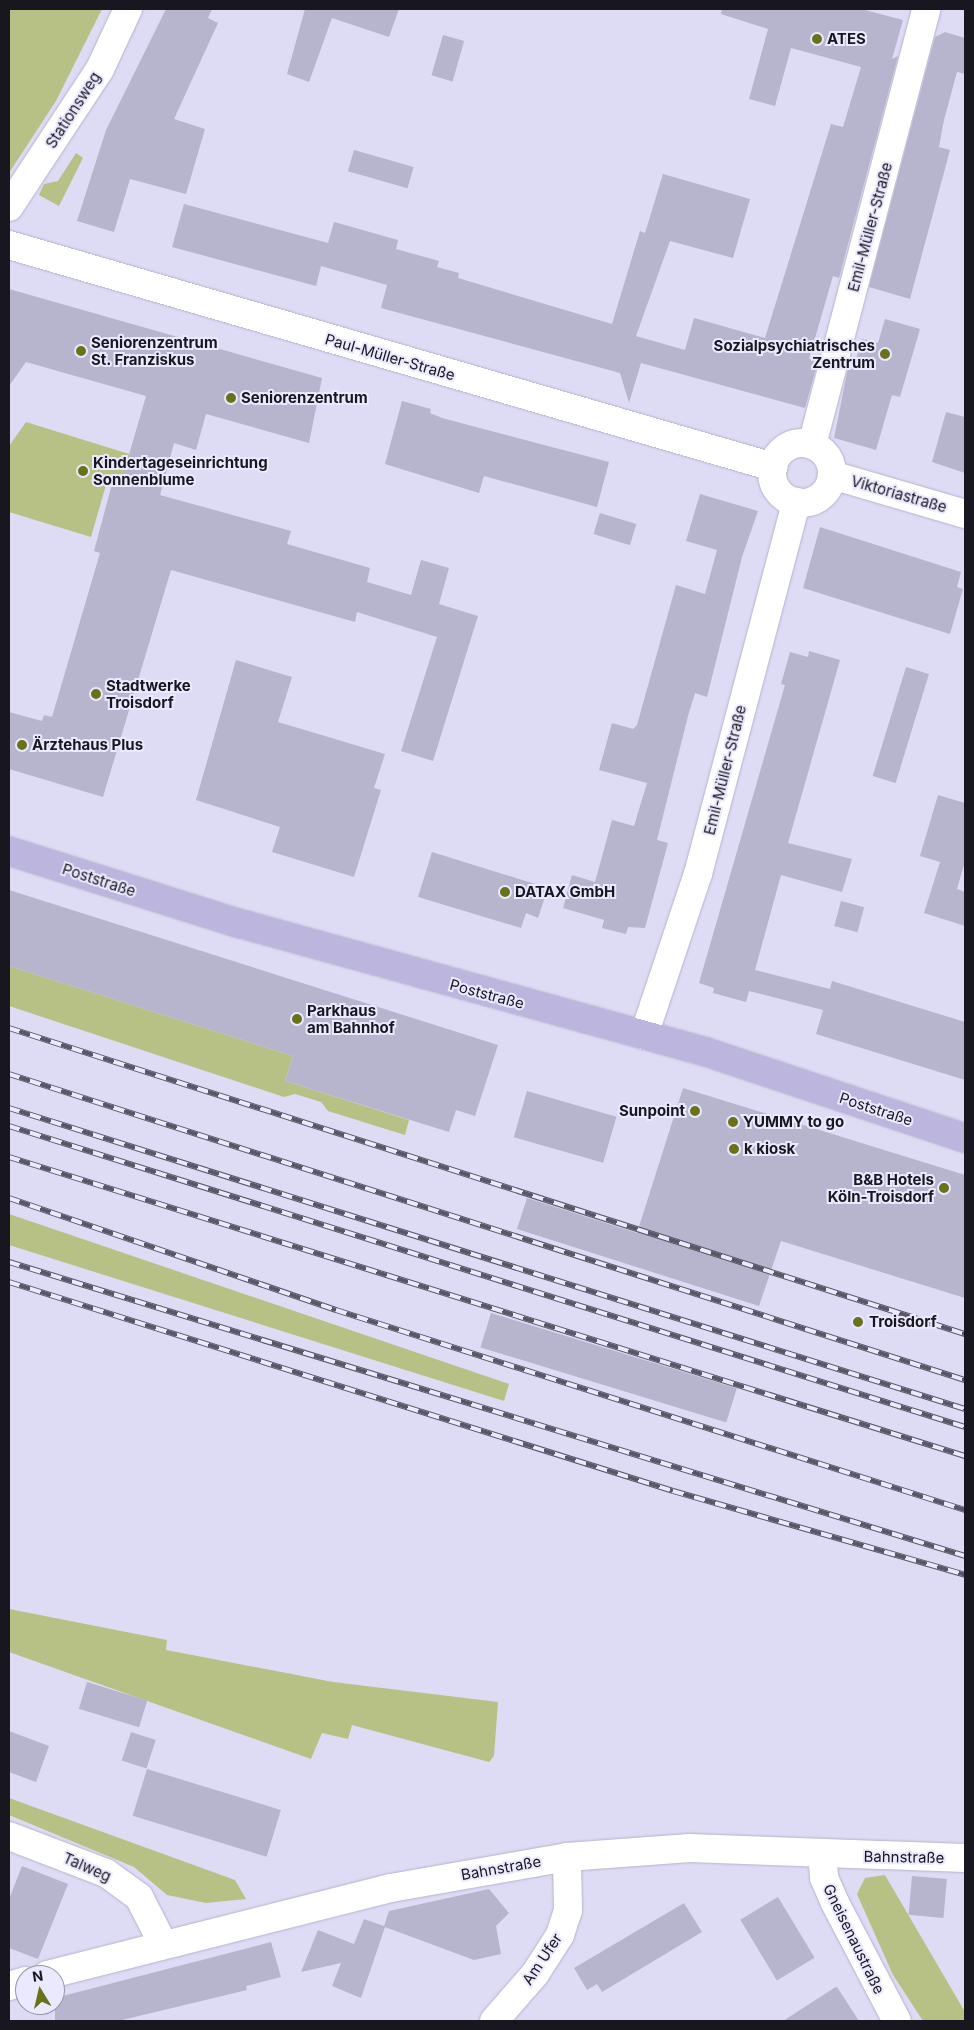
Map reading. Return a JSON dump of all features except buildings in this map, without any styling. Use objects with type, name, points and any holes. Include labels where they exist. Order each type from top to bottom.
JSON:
[{"type":"main road","name":"Poststraße","points":[[9,851],[238,923],[644,1035],[965,1138]]},
{"type":"street","name":"Stationsweg","points":[[9,207],[100,69],[128,9]]},
{"type":"street","name":"Emil-Müller-Straße","points":[[812,445],[926,9]]},
{"type":"street","name":"Paul-Müller-Straße","points":[[9,245],[773,467]]},
{"type":"street","points":[[812,445],[825,453],[832,475],[816,500],[796,502],[777,490],[773,467],[788,447],[812,445]]},
{"type":"street","name":"Viktoriastraße","points":[[832,475],[965,514]]},
{"type":"street","name":"Emil-Müller-Straße","points":[[644,1035],[698,874],[796,502]]},
{"type":"street","name":"Talweg","points":[[9,1836],[106,1873],[139,1897],[163,1944]]},
{"type":"street","name":"Bahnstraße","points":[[65,1970],[391,1888],[567,1857],[690,1848],[965,1858]]},
{"type":"street","name":"Gneisenaustraße","points":[[822,1853],[824,1878],[834,1904],[897,2021]]},
{"type":"street","name":"Am Ufer","points":[[494,2021],[535,1974],[560,1935],[568,1911],[567,1857]]},
{"type":"green space","points":[[9,9],[102,9],[56,101],[9,173]]},
{"type":"green space","points":[[76,153],[83,158],[59,206],[39,195],[44,184],[58,181]]},
{"type":"green space","name":"Kindertageseinrichtung Sonnenblume","points":[[26,422],[155,462],[149,489],[108,478],[91,537],[9,512],[9,446]]},
{"type":"green space","points":[[9,966],[293,1056],[285,1081],[409,1120],[405,1135],[328,1111],[321,1102],[295,1094],[284,1097],[9,1006]]},
{"type":"green space","points":[[9,1214],[509,1384],[504,1401],[9,1245]]},
{"type":"green space","points":[[9,1609],[167,1640],[166,1650],[333,1682],[498,1702],[494,1756],[489,1762],[352,1725],[348,1739],[322,1733],[311,1759],[9,1652]]},
{"type":"green space","points":[[9,1798],[235,1880],[246,1899],[206,1903],[167,1895],[134,1867],[9,1815]]},
{"type":"green space","points":[[885,1875],[965,2012],[965,2021],[923,2021],[893,1975],[857,1894],[865,1878]]},
{"type":"railway","points":[[9,1028],[965,1334]]},
{"type":"railway","points":[[9,1074],[965,1380]]},
{"type":"railway","points":[[9,1108],[965,1409]]},
{"type":"railway","points":[[9,1126],[965,1427]]},
{"type":"railway","points":[[9,1157],[965,1456]]},
{"type":"railway","points":[[9,1198],[336,1310],[965,1510]]},
{"type":"railway","points":[[9,1262],[965,1556]]},
{"type":"railway","points":[[9,1282],[673,1491],[965,1575]]},
{"type":"place","name":"ATES","points":[[817,39]]},
{"type":"place","name":"Seniorenzentrum St. Franziskus","points":[[81,351]]},
{"type":"place","name":"Sozialpsychiatrisches Zentrum","points":[[885,354]]},
{"type":"place","name":"Seniorenzentrum","points":[[231,398]]},
{"type":"place","name":"Kindertageseinrichtung Sonnenblume","points":[[83,471]]},
{"type":"place","name":"Stadtwerke Troisdorf","points":[[96,694]]},
{"type":"place","name":"Ärztehaus Plus","points":[[22,745]]},
{"type":"place","name":"DATAX GmbH","points":[[505,892]]},
{"type":"place","name":"Parkhaus am Bahnhof","points":[[297,1019]]},
{"type":"place","name":"Sunpoint","points":[[695,1111]]},
{"type":"place","name":"YUMMY to go","points":[[733,1122]]},
{"type":"place","name":"k kiosk","points":[[734,1149]]},
{"type":"place","name":"B&B Hotels Köln-Troisdorf","points":[[944,1188]]},
{"type":"place","name":"Troisdorf","points":[[858,1322]]}]
